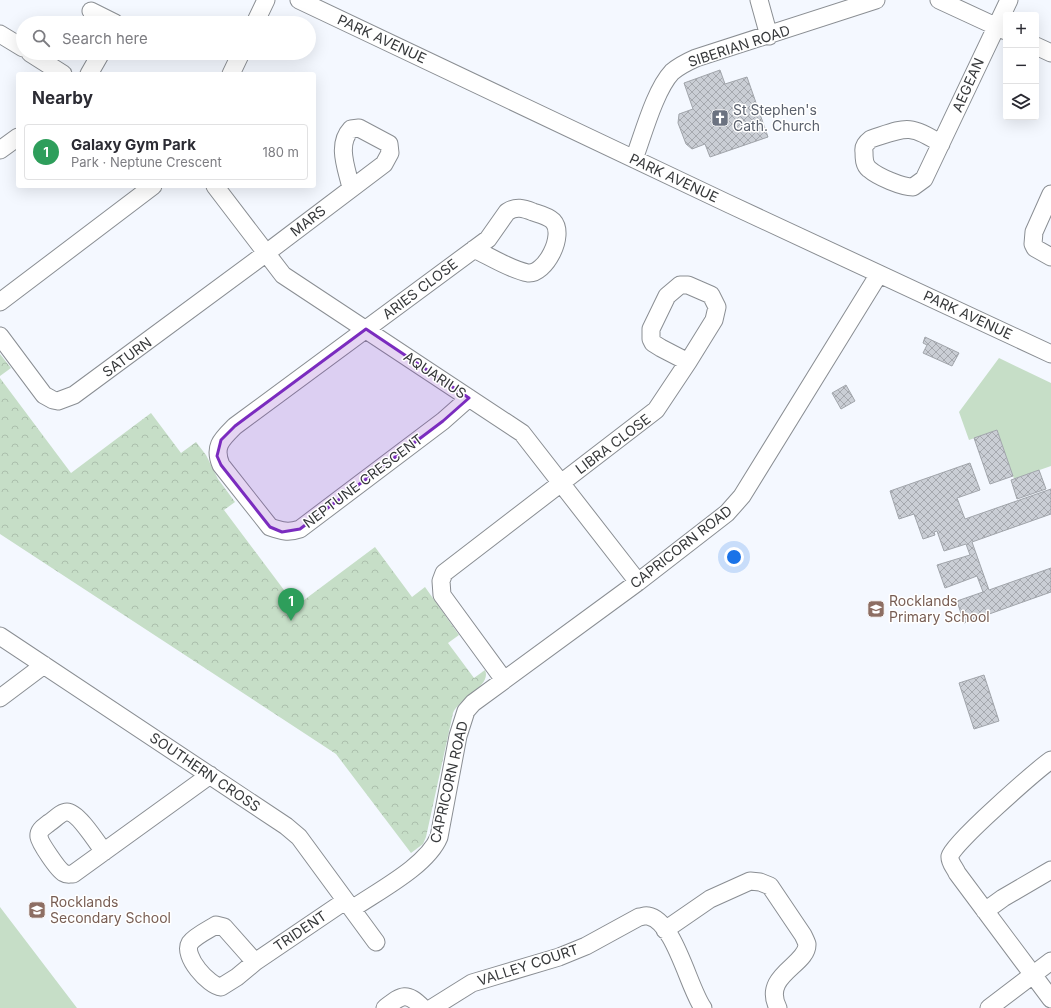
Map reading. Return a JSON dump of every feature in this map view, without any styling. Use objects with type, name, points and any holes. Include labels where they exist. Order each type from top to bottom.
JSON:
[{"type":"street","points":[[258,16],[266,0]]},
{"type":"street","name":"PARK AVENUE","points":[[299,0],[1051,354]]},
{"type":"street","points":[[759,0],[769,36]]},
{"type":"street","name":"SIBERIAN ROAD","points":[[634,159],[661,90],[673,72],[687,62],[876,0]]},
{"type":"street","points":[[939,0],[1001,29]]},
{"type":"street","name":"AEGEAN","points":[[941,144],[1001,29],[1009,0]]},
{"type":"street","points":[[91,11],[101,16]]},
{"type":"street","points":[[0,34],[16,44]]},
{"type":"street","points":[[1039,47],[1051,53]]},
{"type":"street","points":[[41,60],[61,72]]},
{"type":"street","points":[[90,72],[97,60]]},
{"type":"street","points":[[232,72],[238,60]]},
{"type":"street","points":[[0,150],[16,138]]},
{"type":"street","points":[[0,302],[150,188]]},
{"type":"street","name":"AQUARIUS","points":[[216,188],[265,254],[283,275],[522,433],[562,483],[618,559],[638,582]]},
{"type":"street","name":"MARS","points":[[265,254],[351,188]]},
{"type":"street","points":[[1051,194],[1033,238],[1035,248],[1051,257]]},
{"type":"street","name":"ARIES CLOSE","points":[[366,329],[490,236],[507,212],[516,208],[523,208],[552,219],[558,234],[557,241],[543,267],[529,273],[474,249]]},
{"type":"street","name":"SATURN","points":[[0,336],[44,395],[53,400],[64,400],[74,395],[126,358],[265,254]]},
{"type":"street","name":"CAPRICORN ROAD","points":[[349,905],[415,866],[427,857],[435,847],[439,837],[458,736],[466,711],[473,703],[638,582],[727,513],[742,496],[879,274]]},
{"type":"street","name":"LIBRA CLOSE","points":[[562,483],[653,414],[688,362],[714,320],[717,307],[711,295],[688,285],[680,285],[667,296],[651,329],[651,339],[653,343],[661,348],[688,362]]},
{"type":"street","name":"NEPTUNE CRESCENT","points":[[366,329],[235,426],[221,440],[217,448],[217,456],[221,465],[270,527],[282,532],[291,532],[300,529],[443,421],[469,398]]},
{"type":"street","points":[[504,680],[442,595],[441,581],[444,572],[450,567],[562,483]]},
{"type":"street","name":"SOUTHERN CROSS","points":[[0,636],[292,830],[299,837],[376,942]]},
{"type":"street","points":[[0,698],[44,665]]},
{"type":"street","points":[[1051,760],[1001,802],[956,846],[950,856],[957,873],[1051,999]]},
{"type":"street","points":[[104,852],[210,775]]},
{"type":"street","points":[[985,911],[1003,898],[1051,870]]},
{"type":"street","points":[[665,930],[702,903],[750,881],[760,882],[770,886],[807,943],[805,952],[781,976],[774,991],[778,1008]]},
{"type":"street","name":"TRIDENT","points":[[255,962],[349,905]]},
{"type":"street","name":"VALLEY COURT","points":[[432,1008],[472,983],[559,957],[586,946],[639,917],[648,916],[654,918],[665,930],[682,958],[695,1005]]},
{"type":"street","points":[[989,1008],[1051,961]]},
{"type":"street","points":[[385,1008],[399,998],[408,996],[413,998],[423,1008]]},
{"type":"highlighted area","points":[[366,329],[469,398],[443,421],[300,529],[282,532],[270,527],[221,465],[217,456],[221,440],[235,426]]},
{"type":"green space","points":[[0,354],[11,368],[0,376]]},
{"type":"green space","points":[[999,358],[1051,383],[1051,466],[1014,479],[997,430],[969,440],[959,412]]},
{"type":"green space","points":[[0,378],[71,473],[151,413],[181,453],[196,442],[206,455],[218,479],[235,502],[224,510],[296,606],[375,547],[412,597],[425,587],[459,635],[448,643],[474,678],[485,670],[486,676],[480,686],[457,707],[453,713],[426,837],[423,844],[411,853],[336,754],[0,534]]},
{"type":"green space","points":[[0,907],[77,1008],[0,1008]]},
{"type":"building","name":"St Stephen's Cath. Church","points":[[720,70],[725,84],[747,77],[768,137],[710,157],[705,144],[692,149],[686,144],[678,123],[679,114],[693,109],[684,83]]},
{"type":"building","points":[[925,337],[959,353],[952,366],[923,353],[927,345],[923,343]]},
{"type":"building","points":[[846,385],[855,401],[841,409],[832,393]]},
{"type":"building","points":[[997,430],[1013,476],[990,484],[974,438]]},
{"type":"building","points":[[970,463],[980,490],[957,498],[965,519],[1051,489],[1051,514],[972,542],[989,590],[1051,568],[1051,592],[964,623],[957,601],[983,592],[977,576],[945,588],[937,565],[970,555],[966,544],[944,551],[937,531],[934,532],[935,535],[923,539],[914,514],[899,519],[890,491]]},
{"type":"building","points":[[1039,470],[1046,489],[1017,499],[1011,480]]},
{"type":"building","points":[[984,675],[999,721],[974,729],[959,683]]},
{"type":"place","name":"St Stephen's Cath. Church","points":[[720,118]]},
{"type":"place","name":"Rocklands Primary School","points":[[876,609]]},
{"type":"place","name":"Galaxy Gym Park","points":[[291,621]]},
{"type":"place","name":"Rocklands Secondary School","points":[[37,910]]}]
